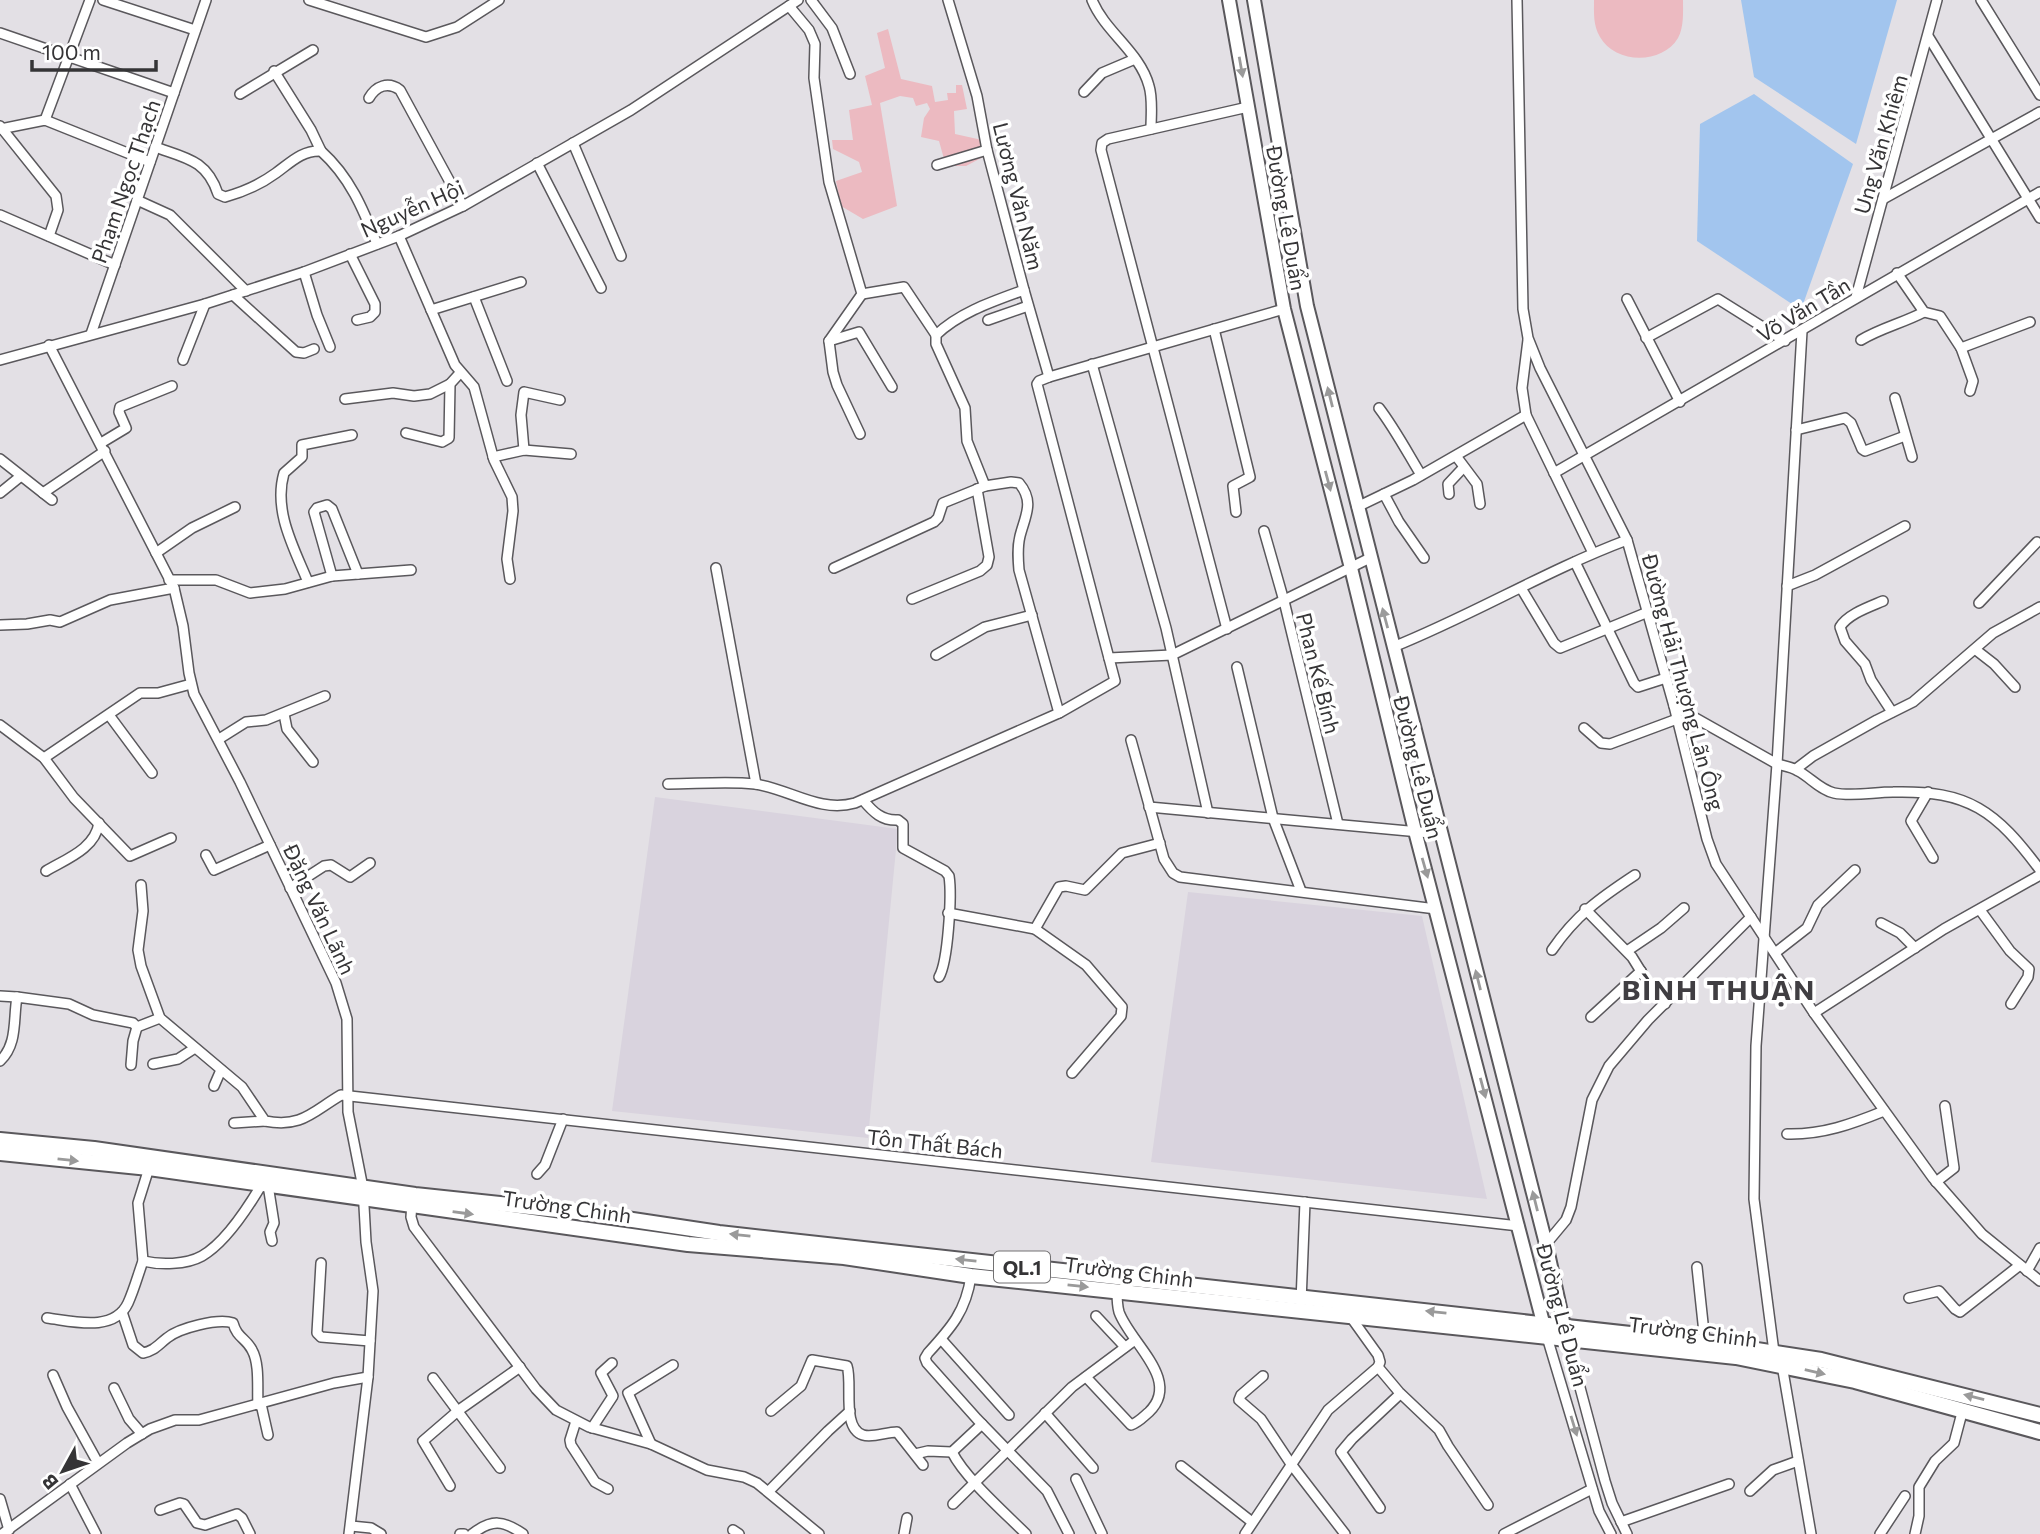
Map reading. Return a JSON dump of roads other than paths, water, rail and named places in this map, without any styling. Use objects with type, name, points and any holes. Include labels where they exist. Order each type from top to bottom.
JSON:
[{"type":"highway","name":"Trường Chinh","points":[[0,1140],[94,1149],[688,1244],[844,1257],[971,1276],[1301,1304],[1350,1316],[1546,1331]]},
{"type":"highway","name":"Trường Chinh","points":[[0,1153],[149,1168],[265,1185],[363,1193]]},
{"type":"highway","name":"Trường Chinh","points":[[413,1200],[586,1213],[719,1233],[1546,1331],[1705,1342],[1778,1358],[2040,1432]]},
{"type":"highway","name":"Trường Chinh","points":[[1566,1333],[1704,1352],[1834,1363],[2040,1415]]},
{"type":"main road","name":"Đường Lê Duẩn","points":[[1229,0],[1284,309],[1415,831],[1546,1331]]},
{"type":"main road","name":"Đường Lê Duẩn","points":[[1254,0],[1307,306],[1546,1244],[1566,1333]]},
{"type":"main road","points":[[1233,23],[1258,17]]},
{"type":"main road","points":[[1284,309],[1307,306]]},
{"type":"street","points":[[45,120],[89,0]]},
{"type":"street","points":[[103,0],[195,30]]},
{"type":"street","name":"Phạm Ngọc Thạch","points":[[91,334],[206,0]]},
{"type":"street","points":[[309,0],[426,37],[457,27],[499,0]]},
{"type":"street","name":"Nguyễn Hội","points":[[0,360],[205,304],[304,272],[398,236],[463,205],[631,110],[798,0]]},
{"type":"street","points":[[811,0],[832,28],[850,74]]},
{"type":"street","name":"Lương Văn Năm","points":[[936,335],[944,327],[980,307],[1024,290],[987,150],[976,96],[948,0]]},
{"type":"street","points":[[1092,0],[1101,18],[1145,74],[1150,87],[1151,129]]},
{"type":"street","name":"Đường Hải Thượng Lãn Ông","points":[[1517,0],[1523,309],[1528,338],[1552,393],[1627,540],[1713,857],[1814,1013],[1936,1182],[1982,1234],[2040,1281]]},
{"type":"street","name":"Ung Văn Khiêm","points":[[1856,297],[1937,0]]},
{"type":"street","points":[[1981,0],[2040,95]]},
{"type":"street","points":[[789,6],[813,38],[814,78],[827,172],[862,294]]},
{"type":"street","points":[[0,33],[174,93]]},
{"type":"street","points":[[1928,36],[2040,218]]},
{"type":"street","points":[[240,94],[274,71],[313,50]]},
{"type":"street","points":[[1084,92],[1102,73],[1135,59]]},
{"type":"street","points":[[274,71],[321,151],[357,196],[377,244]]},
{"type":"street","points":[[369,98],[375,90],[384,85],[391,84],[400,90],[463,205]]},
{"type":"street","points":[[1227,629],[1101,150],[1102,144],[1108,139],[1248,107]]},
{"type":"street","points":[[1883,199],[2040,112]]},
{"type":"street","points":[[49,236],[58,210],[56,196],[1,128],[45,120],[150,162]]},
{"type":"street","points":[[573,143],[621,256]]},
{"type":"street","points":[[155,148],[199,164],[210,174],[218,194],[225,198],[247,190],[302,155],[313,150],[321,151]]},
{"type":"street","points":[[937,165],[987,150]]},
{"type":"street","points":[[537,163],[601,288]]},
{"type":"street","name":"Võ Văn Tần","points":[[1554,473],[2040,192]]},
{"type":"street","points":[[137,200],[170,215],[246,291]]},
{"type":"street","points":[[0,215],[115,265]]},
{"type":"street","points":[[398,236],[460,373],[474,387],[493,457],[512,497],[513,511],[507,559],[510,579]]},
{"type":"street","points":[[350,254],[375,304],[375,312],[370,317],[357,320]]},
{"type":"street","points":[[304,272],[330,347]]},
{"type":"street","points":[[1897,273],[1924,312],[1940,316],[1961,348],[1973,381],[1970,391]]},
{"type":"street","points":[[431,310],[521,282]]},
{"type":"street","points":[[860,434],[833,372],[829,341],[862,294],[904,288],[936,335],[936,344],[943,362],[965,408],[967,441],[981,487],[989,557],[987,565],[981,571],[912,599]]},
{"type":"street","points":[[1024,290],[1049,377]]},
{"type":"street","points":[[233,295],[296,352],[304,353],[314,349]]},
{"type":"street","points":[[474,296],[507,381]]},
{"type":"street","points":[[1627,299],[1680,402]]},
{"type":"street","points":[[1646,338],[1718,299],[1730,304],[1785,341]]},
{"type":"street","points":[[183,359],[205,304]]},
{"type":"street","points":[[988,320],[1028,306]]},
{"type":"street","points":[[667,785],[756,784],[823,806],[841,807],[863,800],[1059,713],[1115,681],[1037,388],[1039,381],[1284,309]]},
{"type":"street","points":[[1861,340],[1924,312]]},
{"type":"street","points":[[1961,348],[2030,322]]},
{"type":"street","points":[[1214,329],[1250,477],[1233,486],[1236,512]]},
{"type":"street","points":[[1802,331],[1777,764],[1759,989],[1754,1199],[1778,1358],[1811,1534]]},
{"type":"street","points":[[829,341],[859,332],[892,387]]},
{"type":"street","points":[[1528,338],[1522,388],[1526,415],[1593,554]]},
{"type":"street","name":"Đặng Văn Lãnh","points":[[49,345],[172,584],[183,626],[194,694],[219,739],[345,1007],[348,1035],[348,1112],[363,1193],[373,1291],[368,1377],[350,1530]]},
{"type":"street","points":[[1092,364],[1172,656],[1208,813]]},
{"type":"street","points":[[345,399],[393,393],[414,396],[430,394],[450,384],[460,373]]},
{"type":"street","points":[[406,433],[442,442],[449,438],[450,384]]},
{"type":"street","points":[[43,493],[126,428],[119,412],[120,407],[172,386]]},
{"type":"street","points":[[524,450],[521,415],[524,392],[560,400]]},
{"type":"street","points":[[1895,398],[1912,457]]},
{"type":"street","points":[[1379,408],[1396,431],[1421,475]]},
{"type":"street","points":[[1357,507],[1456,456],[1526,415]]},
{"type":"street","points":[[1796,430],[1845,418],[1851,423],[1862,449],[1865,450],[1905,436]]},
{"type":"street","points":[[308,582],[283,519],[282,479],[288,468],[303,457],[302,445],[352,435]]},
{"type":"street","points":[[493,457],[524,450],[571,454]]},
{"type":"street","points":[[1456,456],[1477,484],[1480,504]]},
{"type":"street","points":[[0,459],[52,500]]},
{"type":"street","points":[[1449,494],[1448,484],[1463,468]]},
{"type":"street","points":[[0,492],[21,476]]},
{"type":"street","points":[[834,568],[934,522],[943,503],[981,487],[1019,483],[1029,507],[1019,538],[1019,570],[1059,713]]},
{"type":"street","points":[[1384,494],[1399,522],[1424,558]]},
{"type":"street","points":[[332,576],[314,512],[327,505],[332,509],[358,574]]},
{"type":"street","points":[[156,554],[192,528],[235,507]]},
{"type":"street","points":[[1787,586],[1815,575],[1905,526]]},
{"type":"street","name":"Phan Kế Bính","points":[[1264,531],[1284,600],[1338,824]]},
{"type":"street","points":[[1393,647],[1441,628],[1574,562],[1627,540]]},
{"type":"street","points":[[1979,603],[2036,542]]},
{"type":"street","points":[[1108,658],[1172,656],[1370,558]]},
{"type":"street","points":[[1574,562],[1636,686],[1643,687],[1666,678]]},
{"type":"street","points":[[716,568],[756,784]]},
{"type":"street","points":[[0,625],[50,620],[60,622],[110,600],[172,584],[216,580],[250,593],[268,592],[332,576],[411,570]]},
{"type":"street","points":[[1521,588],[1554,643],[1560,648],[1648,612]]},
{"type":"street","points":[[1883,601],[1850,617],[1840,627],[1845,641],[1865,664],[1871,680],[1892,712]]},
{"type":"street","points":[[1796,769],[1813,756],[1913,702],[1996,631],[2040,607]]},
{"type":"street","points":[[936,655],[985,627],[1032,615]]},
{"type":"street","points":[[1976,650],[1994,664],[2015,687]]},
{"type":"street","points":[[1237,667],[1273,818],[1301,891]]},
{"type":"street","points":[[44,758],[140,693],[158,694],[191,684]]},
{"type":"street","points":[[219,739],[246,722],[267,720],[325,696]]},
{"type":"street","points":[[1674,706],[1777,764],[1796,769],[1827,790],[1837,793],[1928,792],[1949,795],[1980,809],[2009,832],[2040,872],[1814,1013]]},
{"type":"street","points":[[284,714],[291,736],[313,762]]},
{"type":"street","points":[[109,715],[152,773]]},
{"type":"street","points":[[1584,729],[1601,743],[1610,744],[1677,719]]},
{"type":"street","points":[[0,726],[44,758],[57,777],[130,856],[171,838]]},
{"type":"street","points":[[1131,740],[1168,868],[1180,877],[1436,909]]},
{"type":"street","points":[[1928,792],[1911,821],[1933,858]]},
{"type":"street","points":[[863,800],[874,813],[883,818],[901,821],[904,827],[902,846],[907,852],[947,873],[950,885],[948,913],[943,967],[939,976]]},
{"type":"street","points":[[1149,807],[1441,834]]},
{"type":"street","points":[[46,871],[85,847],[96,835],[99,823]]},
{"type":"street","points":[[1035,929],[1059,887],[1085,890],[1122,853],[1160,843]]},
{"type":"street","points":[[206,855],[214,870],[270,845]]},
{"type":"street","points":[[290,888],[324,866],[331,865],[350,877],[370,863]]},
{"type":"street","points":[[1775,953],[1807,928],[1818,905],[1855,870]]},
{"type":"street","points":[[1552,950],[1585,909],[1635,875]]},
{"type":"street","points":[[141,885],[143,911],[138,950],[160,1018],[248,1095],[265,1121]]},
{"type":"street","points":[[1627,951],[1661,928],[1684,908]]},
{"type":"street","points":[[1585,909],[1627,951],[1665,1004]]},
{"type":"street","points":[[1980,910],[2010,951],[2029,969],[2028,977],[2011,1004]]},
{"type":"street","points":[[948,913],[1035,929],[1086,965],[1123,1011],[1072,1073]]},
{"type":"street","points":[[1546,1244],[1566,1220],[1571,1207],[1590,1111],[1601,1079],[1619,1053],[1751,917]]},
{"type":"street","points":[[1881,922],[1895,929],[1915,948]]},
{"type":"street","points":[[1591,1017],[1641,971]]},
{"type":"street","points":[[0,996],[69,1004],[93,1015],[133,1023],[137,1027]]},
{"type":"street","points":[[0,1061],[7,1053],[14,1035],[17,996]]},
{"type":"street","points":[[137,1027],[160,1018]]},
{"type":"street","points":[[131,1065],[137,1027]]},
{"type":"street","points":[[153,1064],[177,1059],[195,1048]]},
{"type":"street","points":[[214,1086],[221,1070]]},
{"type":"street","points":[[234,1123],[279,1123],[307,1118],[341,1095],[348,1096]]},
{"type":"street","name":"Tôn Thất Bách","points":[[348,1096],[1519,1226]]},
{"type":"street","points":[[1936,1182],[1954,1168],[1945,1106]]},
{"type":"street","points":[[1787,1134],[1830,1130],[1884,1111]]},
{"type":"street","points":[[537,1174],[545,1164],[563,1119]]},
{"type":"street","points":[[47,1318],[90,1323],[105,1321],[119,1316],[122,1312],[129,1301],[143,1261],[138,1203],[149,1168]]},
{"type":"street","points":[[143,1261],[170,1264],[202,1256],[231,1228],[265,1185]]},
{"type":"street","points":[[265,1185],[274,1223],[270,1232],[272,1241]]},
{"type":"street","points":[[413,1200],[411,1217],[414,1227],[551,1405],[592,1428],[650,1444],[707,1470],[744,1477],[769,1491],[819,1534]]},
{"type":"street","points":[[1301,1304],[1305,1202]]},
{"type":"street","points":[[1909,1298],[1939,1291],[1961,1312],[2023,1268],[2040,1248]]},
{"type":"street","points":[[321,1263],[317,1333],[321,1337],[370,1341]]},
{"type":"street","points":[[1697,1267],[1705,1342]]},
{"type":"street","points":[[971,1276],[967,1300],[958,1317],[925,1358],[982,1424],[1047,1491],[1069,1534]]},
{"type":"street","points":[[1086,1377],[1131,1424],[1136,1423],[1154,1406],[1160,1396],[1159,1379],[1119,1311],[1117,1290]]},
{"type":"street","points":[[122,1312],[134,1345],[143,1353],[188,1328],[223,1321],[233,1323],[237,1335],[248,1344],[255,1356],[259,1405],[268,1435]]},
{"type":"street","points":[[1096,1315],[1125,1347]]},
{"type":"street","points":[[1245,1534],[1328,1410],[1378,1367],[1378,1355],[1350,1316]]},
{"type":"street","name":"Đường Lê Duẩn","points":[[1546,1331],[1599,1511],[1611,1534]]},
{"type":"street","name":"Đường Lê Duẩn","points":[[1566,1333],[1605,1481],[1626,1534]]},
{"type":"street","points":[[941,1339],[1009,1415]]},
{"type":"street","points":[[953,1504],[1045,1413],[1086,1377],[1135,1340]]},
{"type":"street","points":[[771,1411],[801,1386],[812,1360],[848,1368],[850,1419],[856,1431],[862,1435],[897,1432],[923,1465]]},
{"type":"street","points":[[612,1363],[601,1373],[613,1396]]},
{"type":"street","points":[[592,1428],[613,1396],[628,1393],[673,1365]]},
{"type":"street","points":[[450,1486],[423,1441],[459,1410],[520,1367]]},
{"type":"street","points":[[1378,1367],[1400,1394],[1443,1436],[1488,1505]]},
{"type":"street","points":[[53,1375],[67,1407],[99,1463]]},
{"type":"street","points":[[1263,1376],[1239,1399],[1261,1419],[1291,1464],[1345,1534]]},
{"type":"street","points":[[0,1499],[5,1532],[142,1434],[175,1420],[200,1420],[334,1383],[368,1377]]},
{"type":"street","points":[[433,1378],[500,1468]]},
{"type":"street","points":[[114,1388],[129,1419],[142,1434]]},
{"type":"street","points":[[628,1393],[650,1444]]},
{"type":"street","points":[[1380,1508],[1341,1452],[1400,1394]]},
{"type":"street","points":[[1915,1534],[1919,1516],[1919,1487],[1935,1461],[1954,1443],[1963,1409]]},
{"type":"street","points":[[769,1491],[850,1411]]},
{"type":"street","points":[[1045,1413],[1093,1468]]},
{"type":"street","points":[[576,1421],[571,1444],[595,1482],[608,1489]]},
{"type":"street","points":[[915,1454],[928,1451],[953,1452],[982,1424]]},
{"type":"street","points":[[953,1452],[957,1461],[1026,1534]]},
{"type":"street","points":[[1750,1491],[1773,1470],[1798,1461]]},
{"type":"street","points":[[1181,1466],[1252,1522]]},
{"type":"street","points":[[1076,1479],[1102,1534]]},
{"type":"street","points":[[70,1483],[96,1534]]},
{"type":"street","points":[[1621,1522],[1729,1484]]},
{"type":"street","points":[[1504,1534],[1592,1489]]},
{"type":"street","points":[[1880,1534],[1905,1496]]},
{"type":"street","points":[[160,1510],[184,1504],[197,1523],[205,1525],[237,1514],[243,1518],[250,1534]]},
{"type":"street","points":[[904,1534],[907,1518]]},
{"type":"street","points":[[472,1534],[482,1526],[494,1522],[513,1527],[523,1534]]},
{"type":"street","points":[[350,1530],[371,1528],[381,1534]]},
{"type":"water","points":[[1741,0],[1897,0],[1856,144],[1754,77]]},
{"type":"water","points":[[1754,94],[1853,164],[1801,310],[1697,241],[1700,124]]},
{"type":"district","name":"BÌNH THUẬN","points":[[1719,989]]}]
